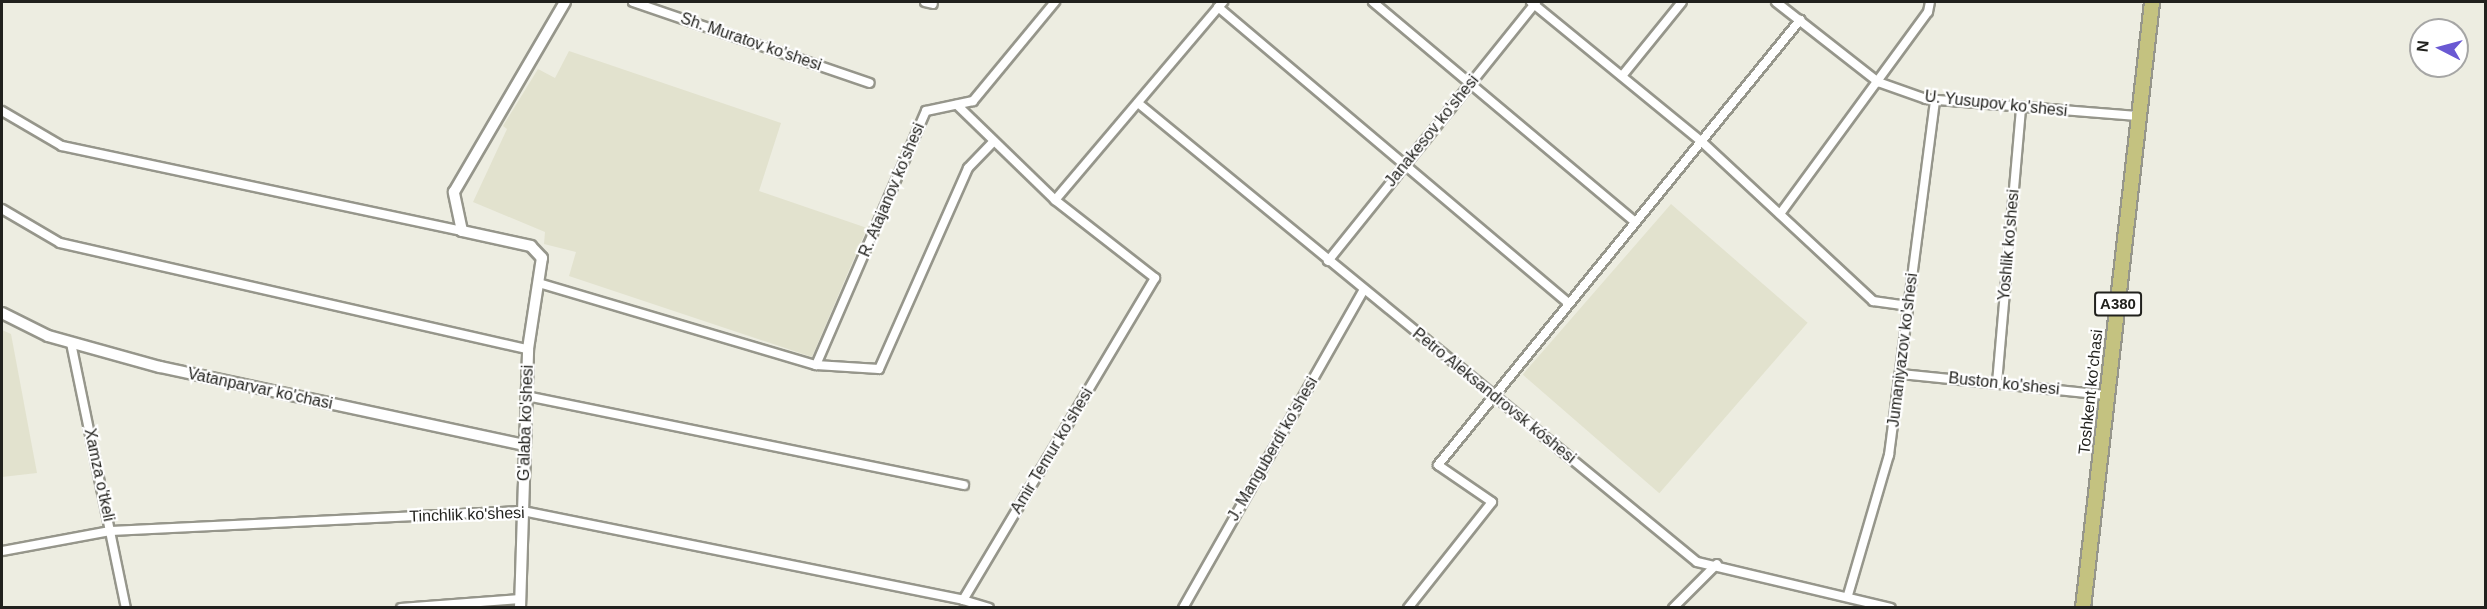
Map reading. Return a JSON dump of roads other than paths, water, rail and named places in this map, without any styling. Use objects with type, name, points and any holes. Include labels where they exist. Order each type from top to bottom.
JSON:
[{"type":"highway","name":"Toshkent ko'chasi","points":[[2083,608],[2152,2]]},
{"type":"street","points":[[2,111],[62,146],[462,231],[454,192],[566,2]]},
{"type":"street","name":"Sh. Muratov ko'shesi","points":[[633,2],[870,83]]},
{"type":"street","name":"R. Atajanov ko'shesi","points":[[816,365],[926,111],[973,101],[1056,2]]},
{"type":"street","points":[[1373,2],[1635,222]]},
{"type":"street","points":[[1534,2],[1701,141],[1873,301],[1908,306]]},
{"type":"street","name":"Janakesov ko'shesi","points":[[1328,261],[1534,2]]},
{"type":"street","points":[[1622,76],[1682,2]]},
{"type":"street","name":"U. Yusupov ko'shesi","points":[[1776,2],[1878,81],[1935,100],[2139,116]]},
{"type":"street","points":[[1780,214],[1878,81],[1930,2]]},
{"type":"street","points":[[957,105],[1055,200],[1221,4],[1405,165],[1568,303]]},
{"type":"street","points":[[1408,608],[1492,502],[1438,465],[1800,21]]},
{"type":"street","name":"Jumaniyazov ko'shesi","points":[[1848,595],[1889,455],[1935,100]]},
{"type":"street","name":"Petro Aleksandrovsk kóshesi","points":[[1138,103],[1697,562],[1717,564],[1848,595],[1890,608]]},
{"type":"street","name":"Yoshlik ko'shesi","points":[[1997,383],[2021,107]]},
{"type":"street","points":[[542,284],[816,365],[879,369],[968,168],[994,141]]},
{"type":"street","name":"Amir Temur ko'shesi","points":[[963,600],[1155,278],[1055,200]]},
{"type":"street","points":[[2,209],[60,243],[528,349]]},
{"type":"street","name":"G'alaba ko'shesi","points":[[462,231],[531,246],[542,258],[542,284],[528,349],[520,603]]},
{"type":"street","name":"J. Manguberdi ko'shesi","points":[[1184,608],[1364,290]]},
{"type":"street","name":"Vatanparvar ko'chasi","points":[[2,313],[71,343],[160,367],[525,445]]},
{"type":"street","name":"Xamza o'tkeli","points":[[71,343],[126,608]]},
{"type":"street","name":"Buston ko'shesi","points":[[1900,374],[2107,395]]},
{"type":"street","points":[[526,396],[964,484]]},
{"type":"street","name":"Tinchlik ko'shesi","points":[[2,551],[110,531],[523,511],[963,600]]},
{"type":"street","points":[[1673,608],[1717,564]]},
{"type":"street","points":[[963,600],[989,608]]},
{"type":"street","points":[[401,608],[520,603]]}]
